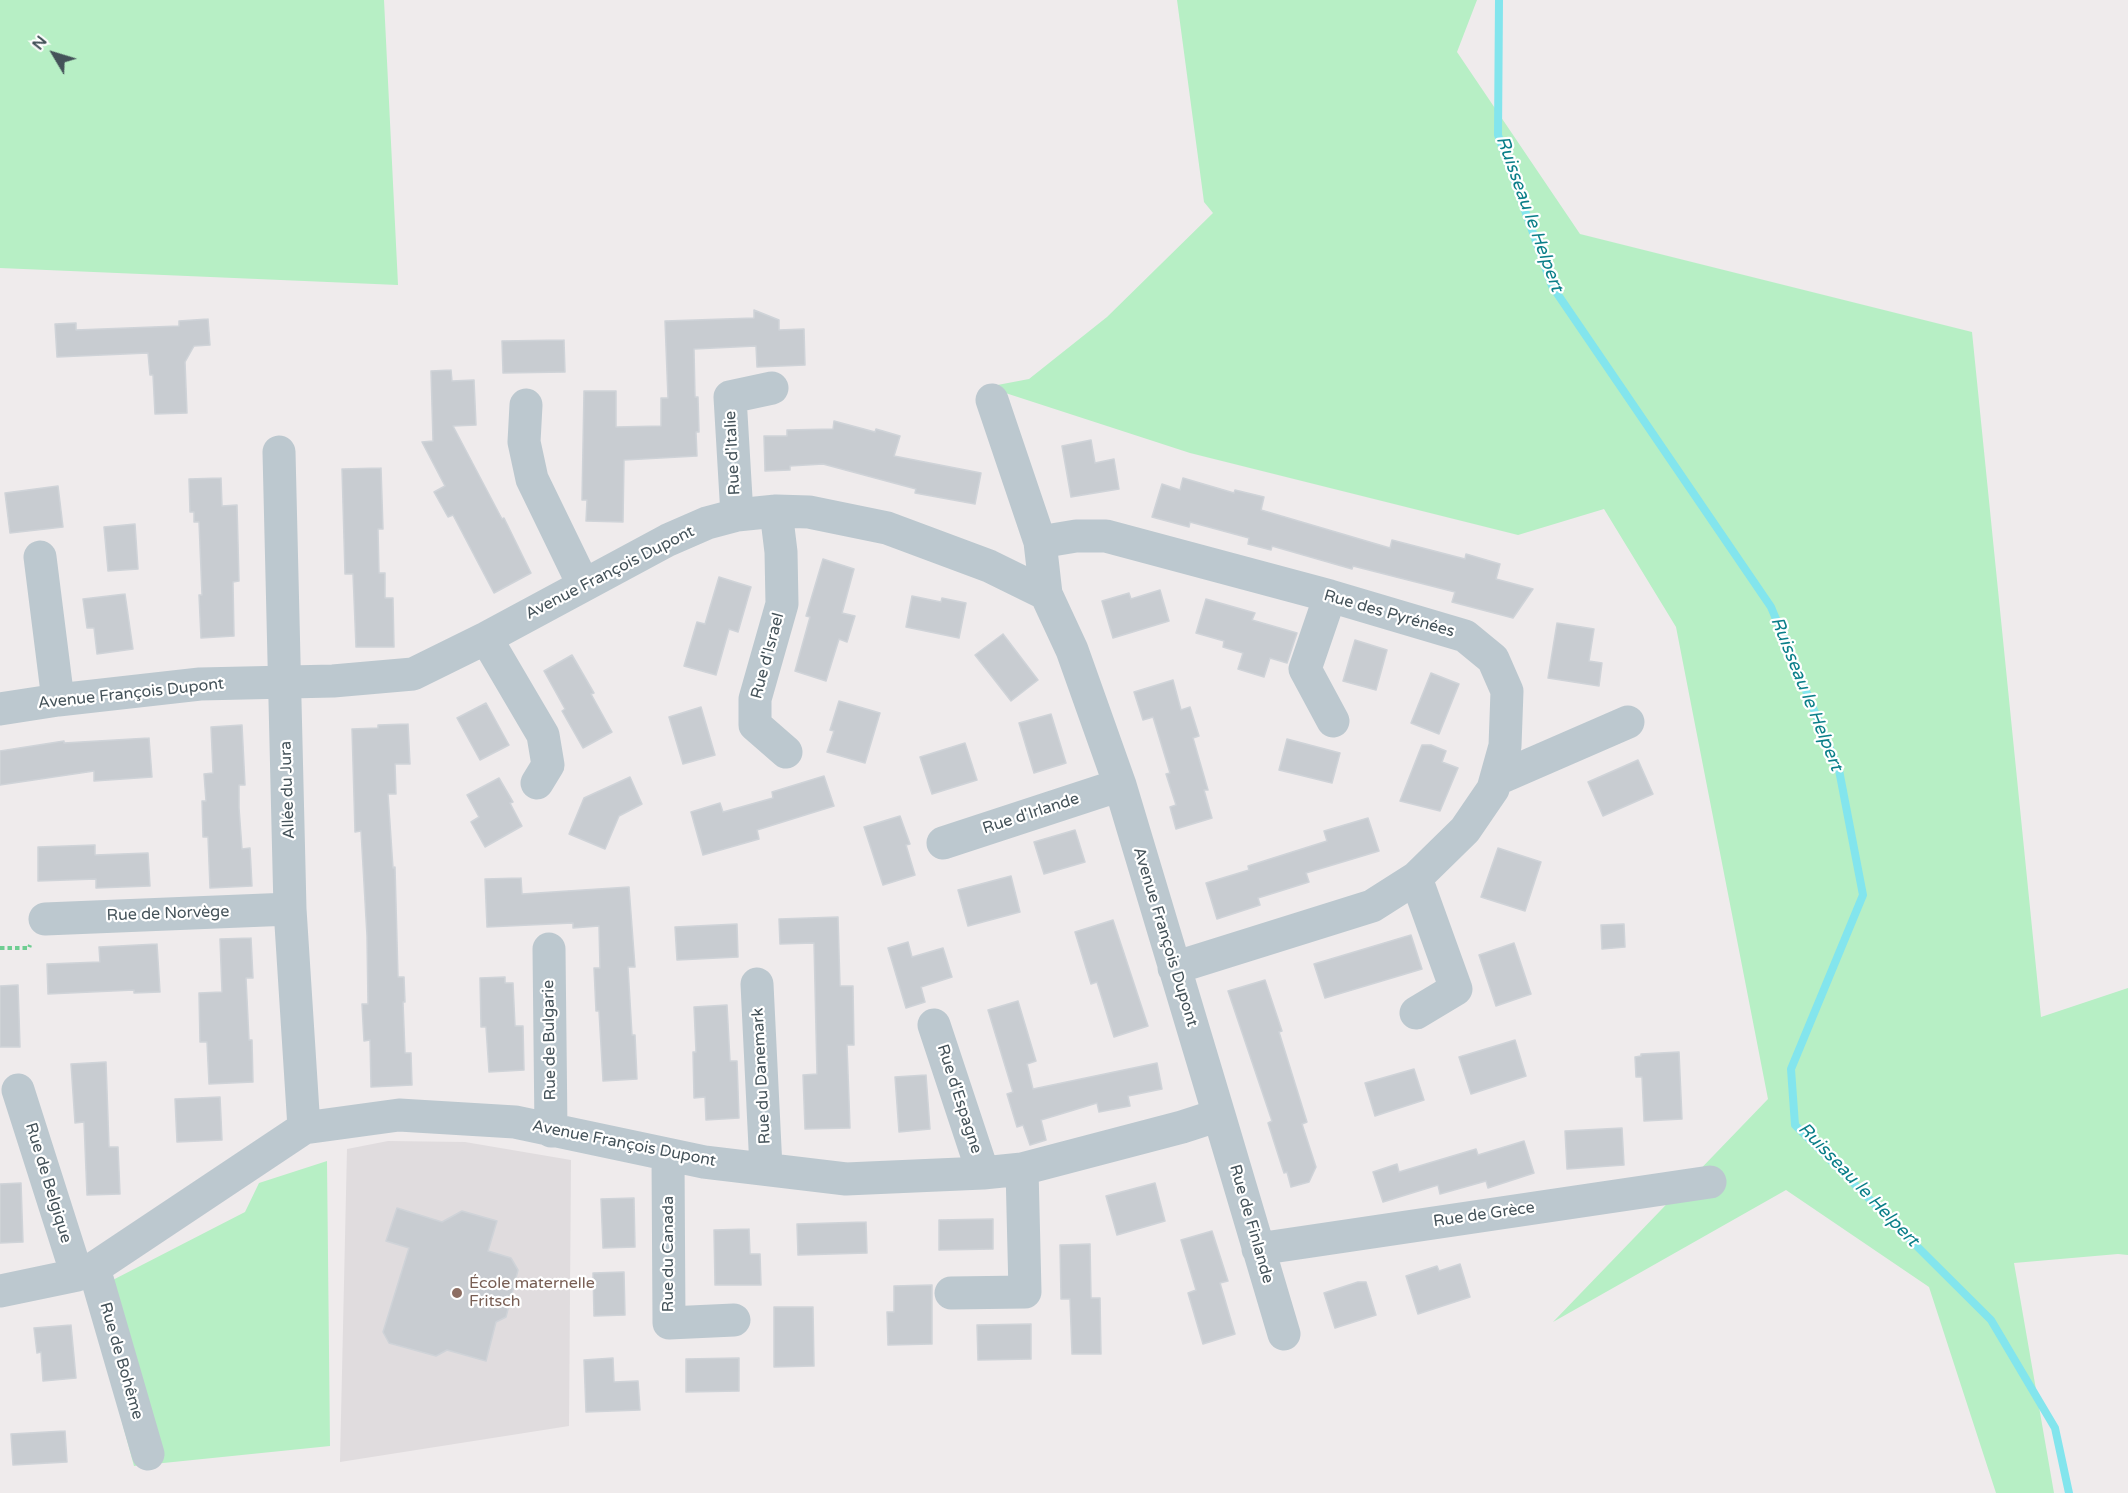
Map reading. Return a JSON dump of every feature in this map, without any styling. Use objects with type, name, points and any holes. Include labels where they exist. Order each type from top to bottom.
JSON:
[{"type":"street","name":"Rue d'Italie","points":[[737,515],[730,397],[772,388]]},
{"type":"street","points":[[993,400],[1040,542],[1046,594]]},
{"type":"street","points":[[526,405],[524,442],[532,479],[583,584]]},
{"type":"street","name":"Allée du Jura","points":[[279,452],[290,909],[304,1128]]},
{"type":"street","name":"Avenue François Dupont","points":[[0,709],[200,684],[284,683],[413,674],[486,638],[668,540],[707,523],[737,515],[776,511],[809,512],[887,528],[989,566],[1046,594],[1072,650],[1120,785],[1173,968],[1220,1115],[1022,1169],[846,1179],[668,1156],[515,1122],[399,1115],[304,1128],[86,1272],[0,1291]]},
{"type":"street","name":"Rue d'Israel","points":[[776,511],[781,552],[782,604],[754,699],[755,726],[786,752]]},
{"type":"street","name":"Rue des Pyrénées","points":[[1040,542],[1076,536],[1106,536],[1330,596],[1465,636],[1493,659],[1507,690],[1505,746],[1497,779],[1465,830],[1416,878],[1372,906],[1173,968]]},
{"type":"street","points":[[40,557],[58,700]]},
{"type":"street","points":[[1330,596],[1305,669],[1333,721]]},
{"type":"street","points":[[486,638],[543,735],[548,765],[537,783]]},
{"type":"street","points":[[1497,779],[1628,722]]},
{"type":"street","name":"Rue d'Irlande","points":[[943,843],[1120,785]]},
{"type":"street","points":[[1416,878],[1456,989],[1416,1013]]},
{"type":"street","name":"Rue de Norvège","points":[[45,919],[290,909]]},
{"type":"street","name":"Rue de Bulgarie","points":[[549,949],[550,1131]]},
{"type":"street","name":"Rue du Danemark","points":[[757,984],[766,1168]]},
{"type":"street","name":"Rue d'Espagne","points":[[934,1025],[983,1173]]},
{"type":"street","name":"Rue de Belgique","points":[[18,1090],[86,1272]]},
{"type":"street","name":"Rue de Finlande","points":[[1220,1115],[1284,1334]]},
{"type":"street","name":"Rue du Canada","points":[[668,1156],[669,1323],[734,1320]]},
{"type":"street","points":[[951,1293],[1025,1292],[1022,1169]]},
{"type":"street","name":"Rue de Grèce","points":[[1258,1249],[1710,1182]]},
{"type":"street","name":"Rue de Bohême","points":[[86,1272],[148,1454]]},
{"type":"shaded area","name":"École maternelle Fritsch","points":[[388,1141],[465,1142],[571,1160],[569,1426],[340,1462],[347,1149]]},
{"type":"green space","points":[[0,0],[384,0],[398,285],[0,268]]},
{"type":"green space","points":[[1177,0],[1477,0],[1457,52],[1580,234],[1972,332],[2041,1017],[2128,988],[2128,1255],[2014,1263],[2054,1493],[1996,1493],[1929,1287],[1786,1190],[1553,1322],[1768,1099],[1676,627],[1604,509],[1518,535],[1190,453],[987,387],[1029,379],[1107,317],[1213,213],[1204,202]]},
{"type":"green space","points":[[327,1161],[330,1446],[134,1466],[93,1315],[105,1284],[245,1212],[259,1183]]},
{"type":"building","points":[[754,310],[779,320],[779,330],[804,329],[805,365],[757,367],[756,346],[694,349],[695,397],[698,397],[699,432],[696,432],[697,456],[624,460],[623,522],[586,521],[587,500],[582,500],[584,391],[616,391],[616,427],[661,426],[661,398],[668,398],[665,321],[754,318]]},
{"type":"building","points":[[208,319],[210,345],[194,346],[185,362],[187,413],[155,414],[153,375],[150,375],[148,353],[57,357],[55,324],[76,323],[76,330],[179,326],[179,321]]},
{"type":"building","points":[[564,340],[565,372],[503,373],[502,341]]},
{"type":"building","points":[[451,370],[452,381],[474,380],[476,425],[453,426],[502,519],[504,518],[531,573],[494,593],[453,515],[448,517],[434,492],[445,486],[422,442],[433,441],[431,371]]},
{"type":"building","points":[[834,421],[900,436],[894,456],[981,473],[975,504],[915,493],[916,489],[823,464],[790,466],[790,470],[765,471],[764,436],[787,436],[787,430],[833,429]]},
{"type":"building","points":[[1091,440],[1095,463],[1114,459],[1119,489],[1071,497],[1062,446]]},
{"type":"building","points":[[381,468],[383,529],[378,529],[379,573],[385,573],[385,598],[393,598],[394,647],[356,647],[353,574],[345,574],[342,469]]},
{"type":"building","points":[[221,478],[222,506],[237,505],[239,581],[233,582],[234,636],[201,638],[199,522],[194,522],[194,512],[190,512],[189,479]]},
{"type":"building","points":[[1183,478],[1234,493],[1235,490],[1264,497],[1261,510],[1390,548],[1392,540],[1465,559],[1466,554],[1500,564],[1496,579],[1533,589],[1513,618],[1452,602],[1455,592],[1353,566],[1352,569],[1272,546],[1271,550],[1248,544],[1249,538],[1190,522],[1189,527],[1152,517],[1162,484],[1180,490]]},
{"type":"building","points":[[58,486],[63,527],[10,533],[5,493]]},
{"type":"building","points":[[135,524],[138,569],[108,571],[104,527]]},
{"type":"building","points":[[823,559],[854,569],[842,613],[855,616],[847,642],[839,639],[826,681],[795,671],[810,617],[806,616]]},
{"type":"building","points":[[719,577],[751,587],[738,632],[729,629],[716,675],[684,666],[697,622],[705,624]]},
{"type":"building","points":[[1160,590],[1169,621],[1113,638],[1102,601],[1129,593],[1131,599]]},
{"type":"building","points":[[125,594],[133,649],[97,654],[94,628],[87,628],[83,599]]},
{"type":"building","points":[[912,596],[941,602],[942,598],[966,603],[959,638],[906,627]]},
{"type":"building","points":[[1206,599],[1255,613],[1252,620],[1297,633],[1287,663],[1270,658],[1264,677],[1238,669],[1243,653],[1223,647],[1224,641],[1196,633]]},
{"type":"building","points":[[1557,623],[1594,629],[1589,661],[1602,663],[1599,686],[1548,678]]},
{"type":"building","points":[[1003,634],[1038,680],[1011,701],[975,655]]},
{"type":"building","points":[[1355,640],[1387,650],[1376,690],[1343,681]]},
{"type":"building","points":[[572,655],[594,693],[591,694],[612,732],[583,748],[562,711],[565,709],[544,671]]},
{"type":"building","points":[[1431,673],[1459,684],[1439,734],[1411,723]]},
{"type":"building","points":[[1173,680],[1181,710],[1190,707],[1199,736],[1193,738],[1208,790],[1204,790],[1212,818],[1176,829],[1170,807],[1176,805],[1166,774],[1170,773],[1153,717],[1143,720],[1134,692]]},
{"type":"building","points":[[839,701],[880,713],[865,763],[827,752],[834,731],[830,730]]},
{"type":"building","points":[[486,703],[509,745],[480,760],[457,718]]},
{"type":"building","points":[[701,707],[715,755],[683,764],[669,717]]},
{"type":"building","points":[[1051,714],[1066,763],[1034,773],[1019,723]]},
{"type":"building","points":[[408,724],[410,764],[395,764],[396,794],[388,794],[393,868],[395,867],[398,977],[404,977],[405,1053],[411,1053],[412,1085],[371,1087],[370,1040],[364,1041],[363,1023],[362,1004],[368,1004],[367,936],[361,831],[355,832],[352,729]]},
{"type":"building","points":[[242,725],[245,785],[239,785],[239,808],[242,849],[250,848],[252,886],[210,888],[208,837],[203,837],[202,801],[206,801],[204,774],[213,773],[211,727]]},
{"type":"building","points":[[149,738],[152,777],[94,781],[94,771],[0,785],[0,751],[64,741],[64,743]]},
{"type":"building","points":[[1287,739],[1340,753],[1332,783],[1279,770]]},
{"type":"building","points":[[965,743],[977,780],[932,794],[920,757]]},
{"type":"building","points":[[1422,745],[1431,745],[1446,751],[1442,762],[1458,768],[1440,811],[1400,801]]},
{"type":"building","points":[[1638,760],[1653,794],[1603,816],[1588,782]]},
{"type":"building","points":[[824,776],[834,806],[757,830],[759,839],[703,855],[691,812],[720,803],[723,812],[773,798],[772,792]]},
{"type":"building","points":[[630,777],[642,804],[619,816],[605,849],[569,834],[584,798]]},
{"type":"building","points":[[499,778],[513,802],[510,803],[522,826],[485,847],[471,822],[479,817],[467,795]]},
{"type":"building","points":[[900,816],[910,844],[906,845],[915,875],[883,885],[864,827]]},
{"type":"building","points":[[1368,818],[1379,851],[1306,873],[1309,882],[1258,898],[1260,905],[1217,919],[1206,883],[1249,870],[1248,866],[1327,841],[1324,831]]},
{"type":"building","points":[[1075,830],[1085,862],[1044,874],[1034,842]]},
{"type":"building","points":[[95,845],[95,855],[148,853],[150,886],[96,888],[96,879],[38,881],[38,847]]},
{"type":"building","points":[[1498,848],[1541,862],[1525,911],[1481,897]]},
{"type":"building","points":[[1011,876],[1020,912],[968,926],[958,890]]},
{"type":"building","points":[[521,878],[522,894],[629,887],[635,967],[628,967],[637,1079],[603,1081],[594,968],[600,968],[599,926],[573,928],[573,923],[487,927],[485,879]]},
{"type":"building","points":[[838,917],[840,986],[853,986],[854,1045],[847,1045],[850,1128],[805,1129],[803,1075],[817,1074],[814,943],[780,944],[779,919]]},
{"type":"building","points":[[1113,920],[1148,1026],[1114,1037],[1097,982],[1091,984],[1075,932]]},
{"type":"building","points":[[737,924],[738,957],[677,960],[675,927]]},
{"type":"building","points":[[1624,924],[1625,947],[1602,949],[1601,925]]},
{"type":"building","points":[[1411,935],[1422,969],[1325,998],[1314,964]]},
{"type":"building","points":[[251,938],[253,978],[246,978],[249,1040],[252,1040],[253,1082],[209,1084],[207,1042],[200,1042],[199,993],[222,992],[220,939]]},
{"type":"building","points":[[908,942],[912,957],[943,948],[952,977],[921,987],[925,1002],[906,1008],[888,948]]},
{"type":"building","points":[[1514,943],[1531,994],[1496,1006],[1479,955]]},
{"type":"building","points":[[157,944],[160,992],[134,993],[134,990],[48,994],[47,964],[100,962],[99,947]]},
{"type":"building","points":[[505,977],[505,983],[513,983],[515,1026],[523,1026],[524,1070],[489,1072],[486,1027],[481,1027],[480,978]]},
{"type":"building","points":[[1265,980],[1282,1031],[1279,1032],[1307,1122],[1302,1124],[1316,1167],[1309,1182],[1291,1187],[1287,1172],[1284,1173],[1268,1123],[1272,1121],[1228,991]]},
{"type":"building","points":[[18,985],[20,1047],[0,1047],[0,986]]},
{"type":"building","points":[[1018,1001],[1036,1061],[1027,1064],[1033,1089],[1157,1063],[1162,1089],[1128,1096],[1130,1106],[1099,1112],[1097,1103],[1041,1120],[1046,1140],[1030,1145],[1023,1125],[1017,1127],[1007,1094],[1013,1092],[988,1010]]},
{"type":"building","points":[[727,1005],[730,1061],[737,1061],[739,1118],[706,1120],[705,1097],[694,1098],[693,1052],[696,1052],[694,1007]]},
{"type":"building","points":[[1515,1040],[1526,1076],[1471,1094],[1459,1057]]},
{"type":"building","points":[[1679,1052],[1682,1119],[1644,1121],[1642,1077],[1636,1077],[1635,1057],[1641,1054]]},
{"type":"building","points":[[106,1062],[109,1147],[118,1147],[120,1194],[87,1195],[84,1122],[75,1123],[71,1064]]},
{"type":"building","points":[[1414,1069],[1424,1100],[1375,1116],[1365,1083]]},
{"type":"building","points":[[926,1075],[930,1129],[899,1132],[895,1077]]},
{"type":"building","points":[[220,1097],[222,1140],[177,1142],[175,1099]]},
{"type":"building","points":[[1622,1128],[1624,1165],[1567,1169],[1565,1131]]},
{"type":"building","points":[[1524,1141],[1534,1173],[1488,1188],[1486,1181],[1440,1194],[1438,1185],[1383,1202],[1373,1172],[1397,1164],[1399,1172],[1476,1149],[1478,1155]]},
{"type":"building","points":[[21,1183],[23,1242],[0,1243],[0,1184]]},
{"type":"building","points":[[1155,1183],[1165,1221],[1117,1235],[1106,1196]]},
{"type":"building","points":[[634,1198],[635,1247],[603,1248],[601,1199]]},
{"type":"building","points":[[397,1208],[442,1222],[462,1211],[497,1221],[488,1251],[511,1258],[518,1270],[506,1317],[496,1322],[486,1361],[447,1350],[436,1356],[389,1343],[383,1332],[409,1248],[386,1241]]},
{"type":"building","points":[[993,1219],[993,1249],[939,1250],[939,1220]]},
{"type":"building","points":[[866,1222],[867,1253],[798,1255],[797,1224]]},
{"type":"building","points":[[749,1229],[750,1254],[760,1254],[761,1285],[715,1285],[714,1230]]},
{"type":"building","points":[[1212,1231],[1228,1281],[1220,1283],[1235,1334],[1203,1344],[1188,1293],[1196,1290],[1181,1240]]},
{"type":"building","points":[[1090,1244],[1091,1298],[1100,1298],[1101,1354],[1072,1354],[1070,1299],[1061,1299],[1060,1245]]},
{"type":"building","points":[[1460,1264],[1470,1297],[1418,1314],[1406,1276],[1437,1266],[1439,1271]]},
{"type":"building","points":[[624,1272],[625,1315],[594,1316],[593,1273]]},
{"type":"building","points":[[1358,1282],[1366,1282],[1376,1315],[1335,1328],[1324,1293]]},
{"type":"building","points":[[932,1285],[932,1344],[888,1345],[887,1312],[894,1312],[894,1286]]},
{"type":"building","points":[[774,1307],[813,1307],[814,1366],[774,1367]]},
{"type":"building","points":[[1031,1324],[1031,1359],[978,1360],[977,1325]]},
{"type":"building","points":[[71,1325],[76,1378],[43,1381],[41,1352],[37,1353],[34,1328]]},
{"type":"building","points":[[613,1358],[614,1382],[638,1381],[640,1410],[586,1412],[584,1360]]},
{"type":"building","points":[[739,1358],[739,1391],[686,1392],[686,1359]]},
{"type":"building","points":[[65,1431],[67,1462],[13,1465],[11,1434]]},
{"type":"waterway","name":"Ruisseau le Helpert","points":[[1499,0],[1498,135],[1552,286],[1771,607],[1839,770],[1863,895],[1791,1069],[1795,1125],[1991,1320],[2055,1428],[2069,1493]]},
{"type":"place","name":"École maternelle Fritsch","points":[[457,1293]]}]
